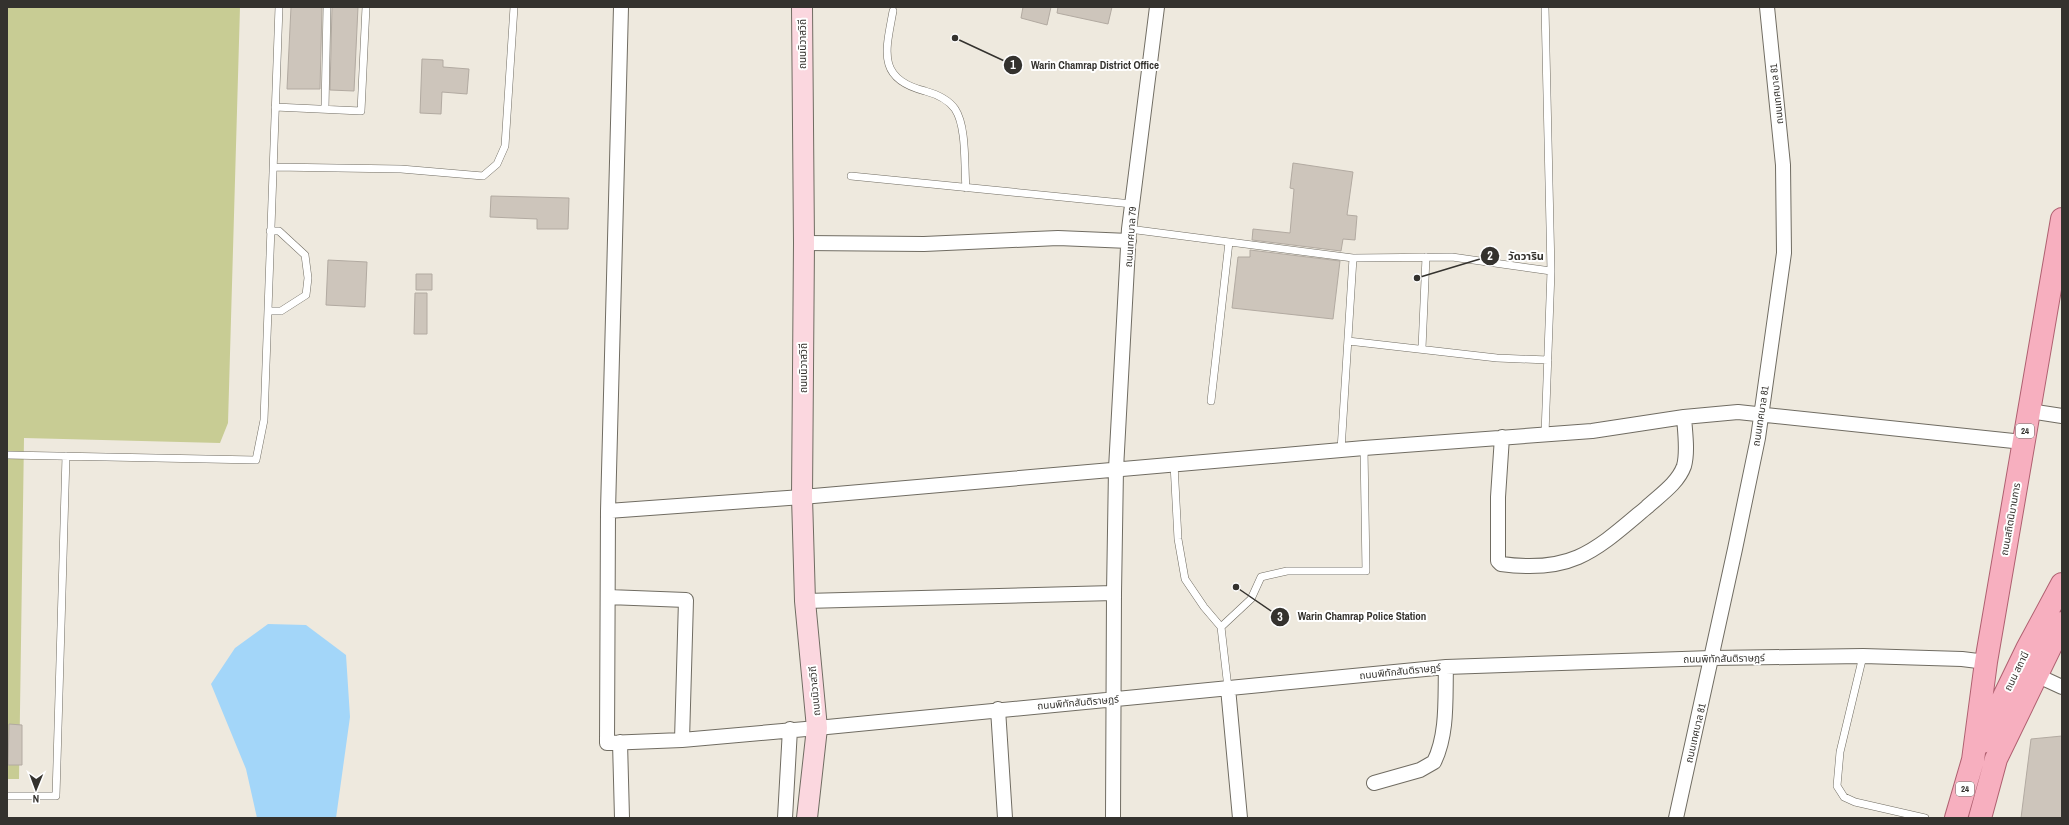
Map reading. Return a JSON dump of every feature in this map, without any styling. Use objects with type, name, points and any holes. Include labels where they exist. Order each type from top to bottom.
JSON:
[{"type":"main road","name":"ถนนนิวาสวิถี","points":[[802,7],[804,243],[802,497],[805,601],[817,728],[806,818]]},
{"type":"main road","name":"ถนนสถิตนิมานการ","points":[[1956,818],[1973,760],[1986,662],[2062,219]]},
{"type":"main road","name":"ถนน สถานี","points":[[1973,760],[2027,649],[2062,584]]},
{"type":"main road","name":"ถนน สถานี","points":[[2036,675],[2062,623]]},
{"type":"main road","name":"24","points":[[1980,818],[1996,759],[2036,675]]},
{"type":"street","points":[[621,7],[608,511],[607,743],[620,742],[622,818]]},
{"type":"street","name":"ถนนเทศบาล 79","points":[[1113,818],[1116,469],[1129,235],[1157,7]]},
{"type":"street","name":"ถนนเทศบาล 81","points":[[1676,818],[1736,549],[1761,415],[1784,253],[1783,165],[1767,7]]},
{"type":"street","points":[[804,243],[924,244],[1129,235]]},
{"type":"street","points":[[2029,411],[2062,416]]},
{"type":"street","points":[[608,511],[802,497],[1364,448],[1592,431],[1684,417],[1738,412],[2023,442]]},
{"type":"street","points":[[1502,437],[1498,497],[1498,561],[1501,564],[1516,566],[1553,565],[1580,558],[1602,545],[1675,481],[1684,465],[1684,417]]},
{"type":"street","points":[[805,601],[1114,593]]},
{"type":"street","points":[[608,597],[686,600],[682,740]]},
{"type":"street","name":"ถนนพิทักสันติราษฎร์","points":[[620,742],[682,740],[790,729],[817,728],[998,709],[1446,667],[1712,658],[1863,656],[1962,659],[1986,662]]},
{"type":"street","points":[[1374,783],[1420,770],[1434,762],[1439,746],[1444,718],[1446,667]]},
{"type":"street","points":[[2036,675],[2062,687]]},
{"type":"street","points":[[1228,688],[1240,818]]},
{"type":"street","points":[[998,709],[1005,818]]},
{"type":"street","points":[[785,818],[790,729]]},
{"type":"lane","points":[[7,455],[256,460],[264,420],[279,7]]},
{"type":"lane","points":[[325,109],[327,7]]},
{"type":"lane","points":[[275,107],[361,110],[366,7]]},
{"type":"lane","points":[[274,167],[401,169],[483,176],[498,164],[505,146],[514,7]]},
{"type":"lane","points":[[1545,7],[1551,271],[1545,434]]},
{"type":"lane","points":[[893,11],[887,45],[890,67],[901,82],[943,98],[956,110],[962,129],[966,188]]},
{"type":"lane","points":[[851,176],[1132,204]]},
{"type":"lane","points":[[269,311],[281,311],[306,295],[308,278],[304,255],[279,231],[270,231]]},
{"type":"lane","points":[[1129,235],[1229,242],[1353,258],[1426,256],[1452,257],[1551,271]]},
{"type":"lane","points":[[1211,401],[1229,242]]},
{"type":"lane","points":[[1422,348],[1426,256]]},
{"type":"lane","points":[[1341,450],[1353,258]]},
{"type":"lane","points":[[1348,341],[1422,348],[1497,358],[1548,360]]},
{"type":"lane","points":[[1221,627],[1251,599],[1261,577],[1287,572],[1366,571],[1364,448]]},
{"type":"lane","points":[[7,796],[56,796],[66,456]]},
{"type":"lane","points":[[1174,464],[1178,539],[1185,578],[1204,607],[1221,627],[1228,688]]},
{"type":"lane","points":[[1863,656],[1840,752],[1836,786],[1844,797],[1855,802],[1925,818]]},
{"type":"green space","points":[[7,7],[240,7],[228,423],[220,443],[24,438],[19,779],[7,779]]},
{"type":"water","points":[[268,624],[306,625],[346,655],[350,717],[336,818],[257,818],[246,769],[211,684],[235,648]]},
{"type":"building","points":[[291,7],[322,7],[320,89],[287,89]]},
{"type":"building","points":[[332,7],[358,7],[354,91],[330,90]]},
{"type":"building","points":[[1023,7],[1051,7],[1047,25],[1021,18]]},
{"type":"building","points":[[1058,7],[1112,7],[1108,24],[1057,13]]},
{"type":"building","points":[[422,59],[443,60],[443,67],[469,69],[467,94],[442,92],[441,114],[420,113]]},
{"type":"building","points":[[1293,163],[1353,172],[1347,215],[1357,216],[1355,240],[1343,239],[1341,251],[1252,240],[1253,229],[1290,233],[1294,189],[1290,188]]},
{"type":"building","points":[[491,196],[569,198],[568,229],[537,229],[537,219],[490,217]]},
{"type":"building","points":[[1250,250],[1340,261],[1333,319],[1232,308],[1238,257],[1250,257]]},
{"type":"building","points":[[328,260],[367,262],[365,307],[326,305]]},
{"type":"building","points":[[416,274],[432,274],[432,290],[416,290]]},
{"type":"building","points":[[415,293],[427,293],[427,334],[414,334]]},
{"type":"building","points":[[9,724],[22,725],[22,765],[8,765]]},
{"type":"building","points":[[2062,736],[2062,818],[2021,818],[2031,739]]},
{"type":"place","name":"Warin Chamrap District Office","points":[[955,38]]},
{"type":"place","name":"วัดวาริน","points":[[1417,278]]},
{"type":"place","name":"Warin Chamrap Police Station","points":[[1236,587]]}]
